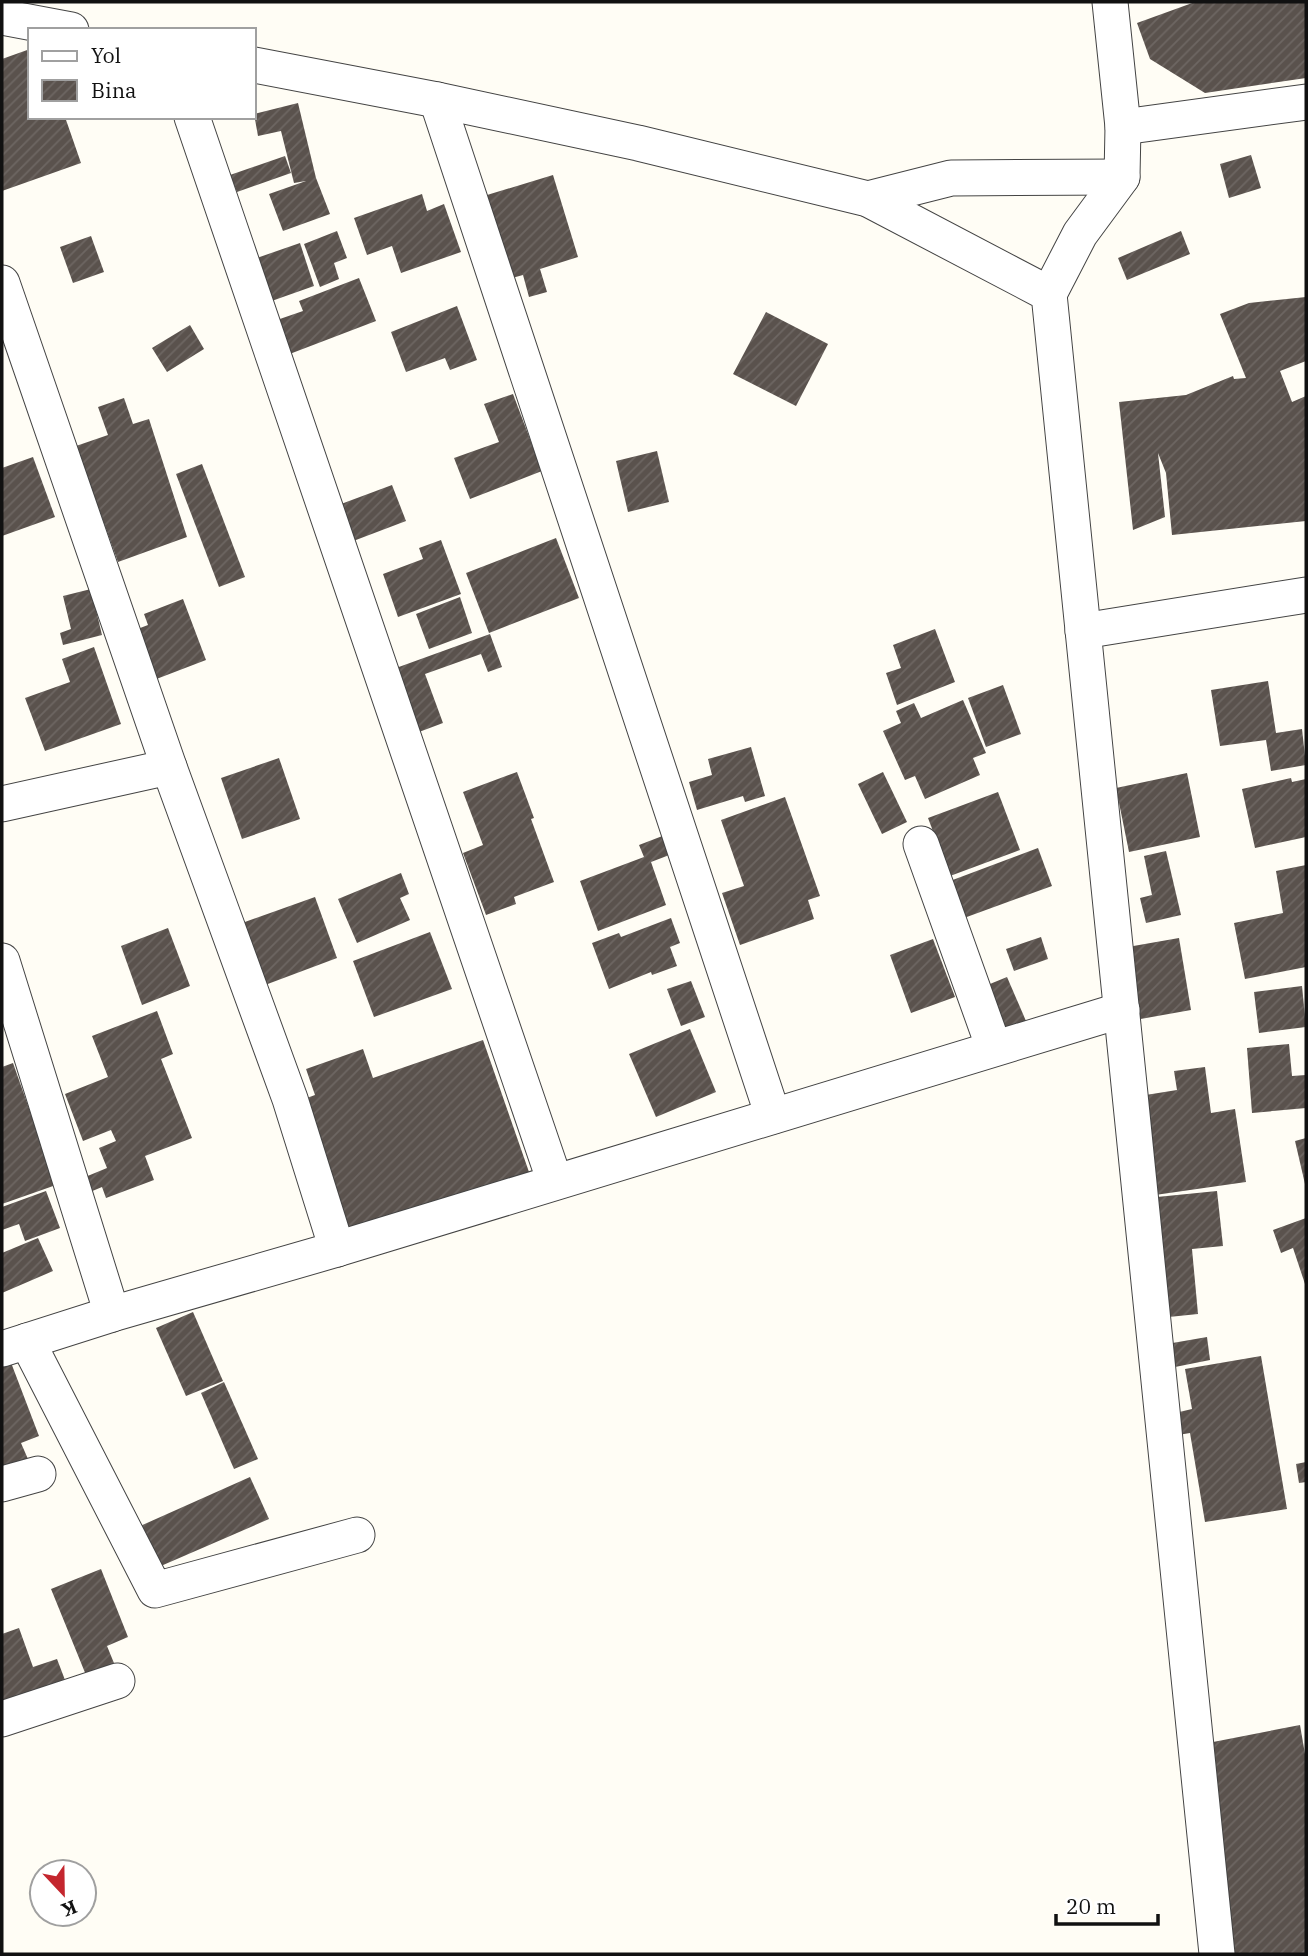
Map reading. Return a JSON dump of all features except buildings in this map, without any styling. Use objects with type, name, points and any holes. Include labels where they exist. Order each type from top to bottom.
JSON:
[{"type":"street","points":[[1110,2],[1123,127],[1122,177],[1080,234],[1049,294],[1217,1954]]},
{"type":"street","points":[[2,17],[60,28]]},
{"type":"street","points":[[256,65],[437,100],[638,143],[868,199],[1049,294]]},
{"type":"street","points":[[437,100],[772,1116]]},
{"type":"street","points":[[1123,127],[1306,102]]},
{"type":"street","points":[[193,119],[555,1182]]},
{"type":"street","points":[[868,199],[951,178],[1122,177]]},
{"type":"street","points":[[2,283],[169,767],[290,1099],[338,1249]]},
{"type":"street","points":[[1083,631],[1306,595]]},
{"type":"street","points":[[2,804],[169,767]]},
{"type":"street","points":[[921,844],[994,1048]]},
{"type":"street","points":[[2,961],[112,1314]]},
{"type":"street","points":[[357,1535],[155,1590],[14,1345],[1122,1010]]},
{"type":"street","points":[[2,1484],[38,1474]]},
{"type":"street","points":[[2,1719],[117,1681]]}]
